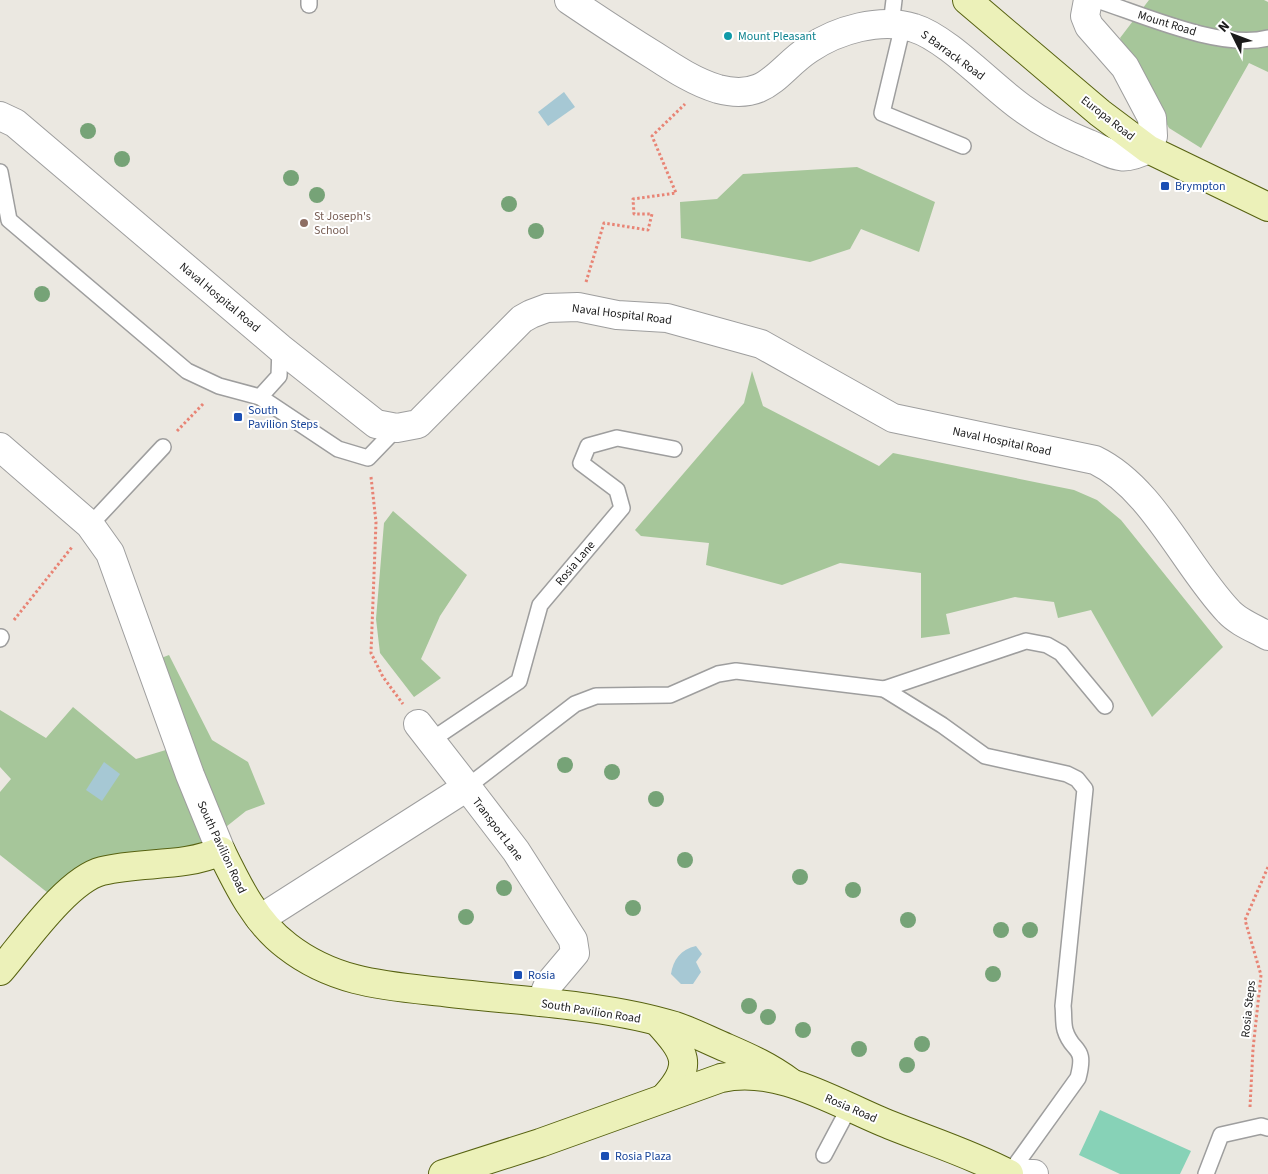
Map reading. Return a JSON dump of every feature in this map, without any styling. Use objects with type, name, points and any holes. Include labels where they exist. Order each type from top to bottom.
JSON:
[{"type":"main road","name":"Europa Road","points":[[967,0],[1100,113],[1148,149],[1268,207]]},
{"type":"main road","name":"South Pavilion Road","points":[[221,851],[260,919],[286,946],[335,974],[352,979],[541,1002],[658,1022],[688,1031],[763,1063],[790,1082]]},
{"type":"main road","points":[[0,971],[66,894],[82,880],[108,870],[192,862],[221,851]]},
{"type":"main road","name":"Rosia Road","points":[[658,1022],[680,1048],[684,1058],[682,1077],[664,1098]]},
{"type":"main road","name":"Rosia Road","points":[[443,1174],[540,1143],[720,1078],[740,1074],[790,1082],[849,1108],[952,1148],[1009,1174]]},
{"type":"street","name":"S Barrack Road","points":[[570,0],[674,68],[704,84],[719,89],[739,91],[764,86],[778,78],[800,55],[832,37],[896,17],[932,37],[1023,109],[1080,141],[1126,158],[1132,158],[1148,149]]},
{"type":"street","points":[[1088,0],[1084,16],[1089,26],[1125,67],[1148,106],[1154,126],[1148,149]]},
{"type":"street","name":"Naval Hospital Road","points":[[0,116],[15,123],[280,348],[376,424],[397,428],[418,424],[531,314],[547,308],[578,307],[617,315],[667,318],[761,344],[893,418],[1096,460],[1111,468],[1134,487],[1230,613],[1268,636]]},
{"type":"street","name":"South Pavilion Road","points":[[0,447],[90,525],[104,543],[118,571],[190,775],[221,851]]},
{"type":"street","points":[[424,732],[467,787]]},
{"type":"street","name":"Transport Lane","points":[[260,919],[467,787],[516,851],[573,940],[575,953],[548,985],[541,1002]]},
{"type":"street","name":"Rosia Road","points":[[1009,1174],[1034,1174]]},
{"type":"lane","name":"Mount Road","points":[[1097,0],[1183,29],[1240,40],[1268,38]]},
{"type":"lane","points":[[896,17],[882,114],[963,146]]},
{"type":"lane","points":[[0,172],[5,221],[187,371],[219,386],[260,397],[338,449],[368,458],[397,428]]},
{"type":"lane","points":[[260,397],[279,376],[280,348]]},
{"type":"lane","name":"Rosia Lane","points":[[424,732],[519,681],[540,605],[622,508],[616,490],[581,463],[588,446],[618,438],[674,449]]},
{"type":"lane","points":[[90,525],[163,447]]},
{"type":"lane","points":[[467,787],[576,704],[596,696],[670,694],[718,674],[736,671],[884,688],[1026,641],[1047,645],[1061,653],[1105,706]]},
{"type":"lane","points":[[884,688],[942,725],[985,756],[1067,774],[1077,779],[1085,789],[1063,1006],[1065,1030],[1082,1058],[1081,1069],[1078,1078],[1009,1174]]},
{"type":"lane","points":[[824,1155],[849,1108]]},
{"type":"lane","points":[[1206,1174],[1221,1135],[1261,1126],[1268,1128]]},
{"type":"path","points":[[578,307],[604,223],[648,230],[652,214],[634,214],[633,200],[676,193],[652,136],[704,84]]},
{"type":"path","points":[[163,447],[219,386]]},
{"type":"path","points":[[368,458],[376,522],[372,653],[383,677],[424,732]]},
{"type":"path","points":[[0,638],[90,525]]},
{"type":"path","name":"Rosia Steps","points":[[1245,1130],[1250,1107],[1253,1049],[1261,975],[1244,920],[1268,867]]},
{"type":"green space","points":[[1149,0],[1264,0],[1268,2],[1268,72],[1249,63],[1201,148],[1169,128],[1120,38]]},
{"type":"green space","points":[[857,167],[935,202],[919,252],[861,229],[850,249],[810,262],[681,238],[680,202],[717,199],[743,174]]},
{"type":"green space","points":[[752,371],[763,406],[879,466],[893,453],[1074,490],[1097,500],[1121,520],[1223,647],[1152,717],[1091,610],[1058,618],[1054,602],[1015,597],[946,614],[950,634],[921,638],[921,573],[840,563],[782,585],[706,565],[709,543],[641,536],[635,530],[744,403]]},
{"type":"green space","points":[[393,511],[467,575],[440,616],[421,659],[441,678],[414,697],[380,653],[376,619],[384,523]]},
{"type":"green space","points":[[169,655],[212,740],[248,762],[265,804],[246,811],[202,846],[111,855],[82,867],[48,893],[0,855],[0,792],[11,779],[0,767],[0,710],[46,738],[73,707],[136,759],[189,743],[156,660]]},
{"type":"green space","points":[[1100,1110],[1191,1151],[1180,1174],[1120,1174],[1079,1155]]},
{"type":"water","points":[[564,92],[575,107],[548,126],[538,112]]},
{"type":"water","points":[[104,762],[120,774],[102,801],[86,790]]},
{"type":"water","points":[[696,946],[702,954],[696,962],[701,972],[693,984],[681,984],[671,974],[674,964],[682,952]]},
{"type":"place","name":"Mount Pleasant","points":[[728,36]]},
{"type":"place","name":"Brympton","points":[[1165,186]]},
{"type":"place","name":"St Joseph's School","points":[[304,223]]},
{"type":"place","name":"South Pavilion Steps","points":[[238,417]]},
{"type":"place","name":"Rosia","points":[[518,975]]},
{"type":"place","name":"Rosia Plaza","points":[[605,1156]]}]
